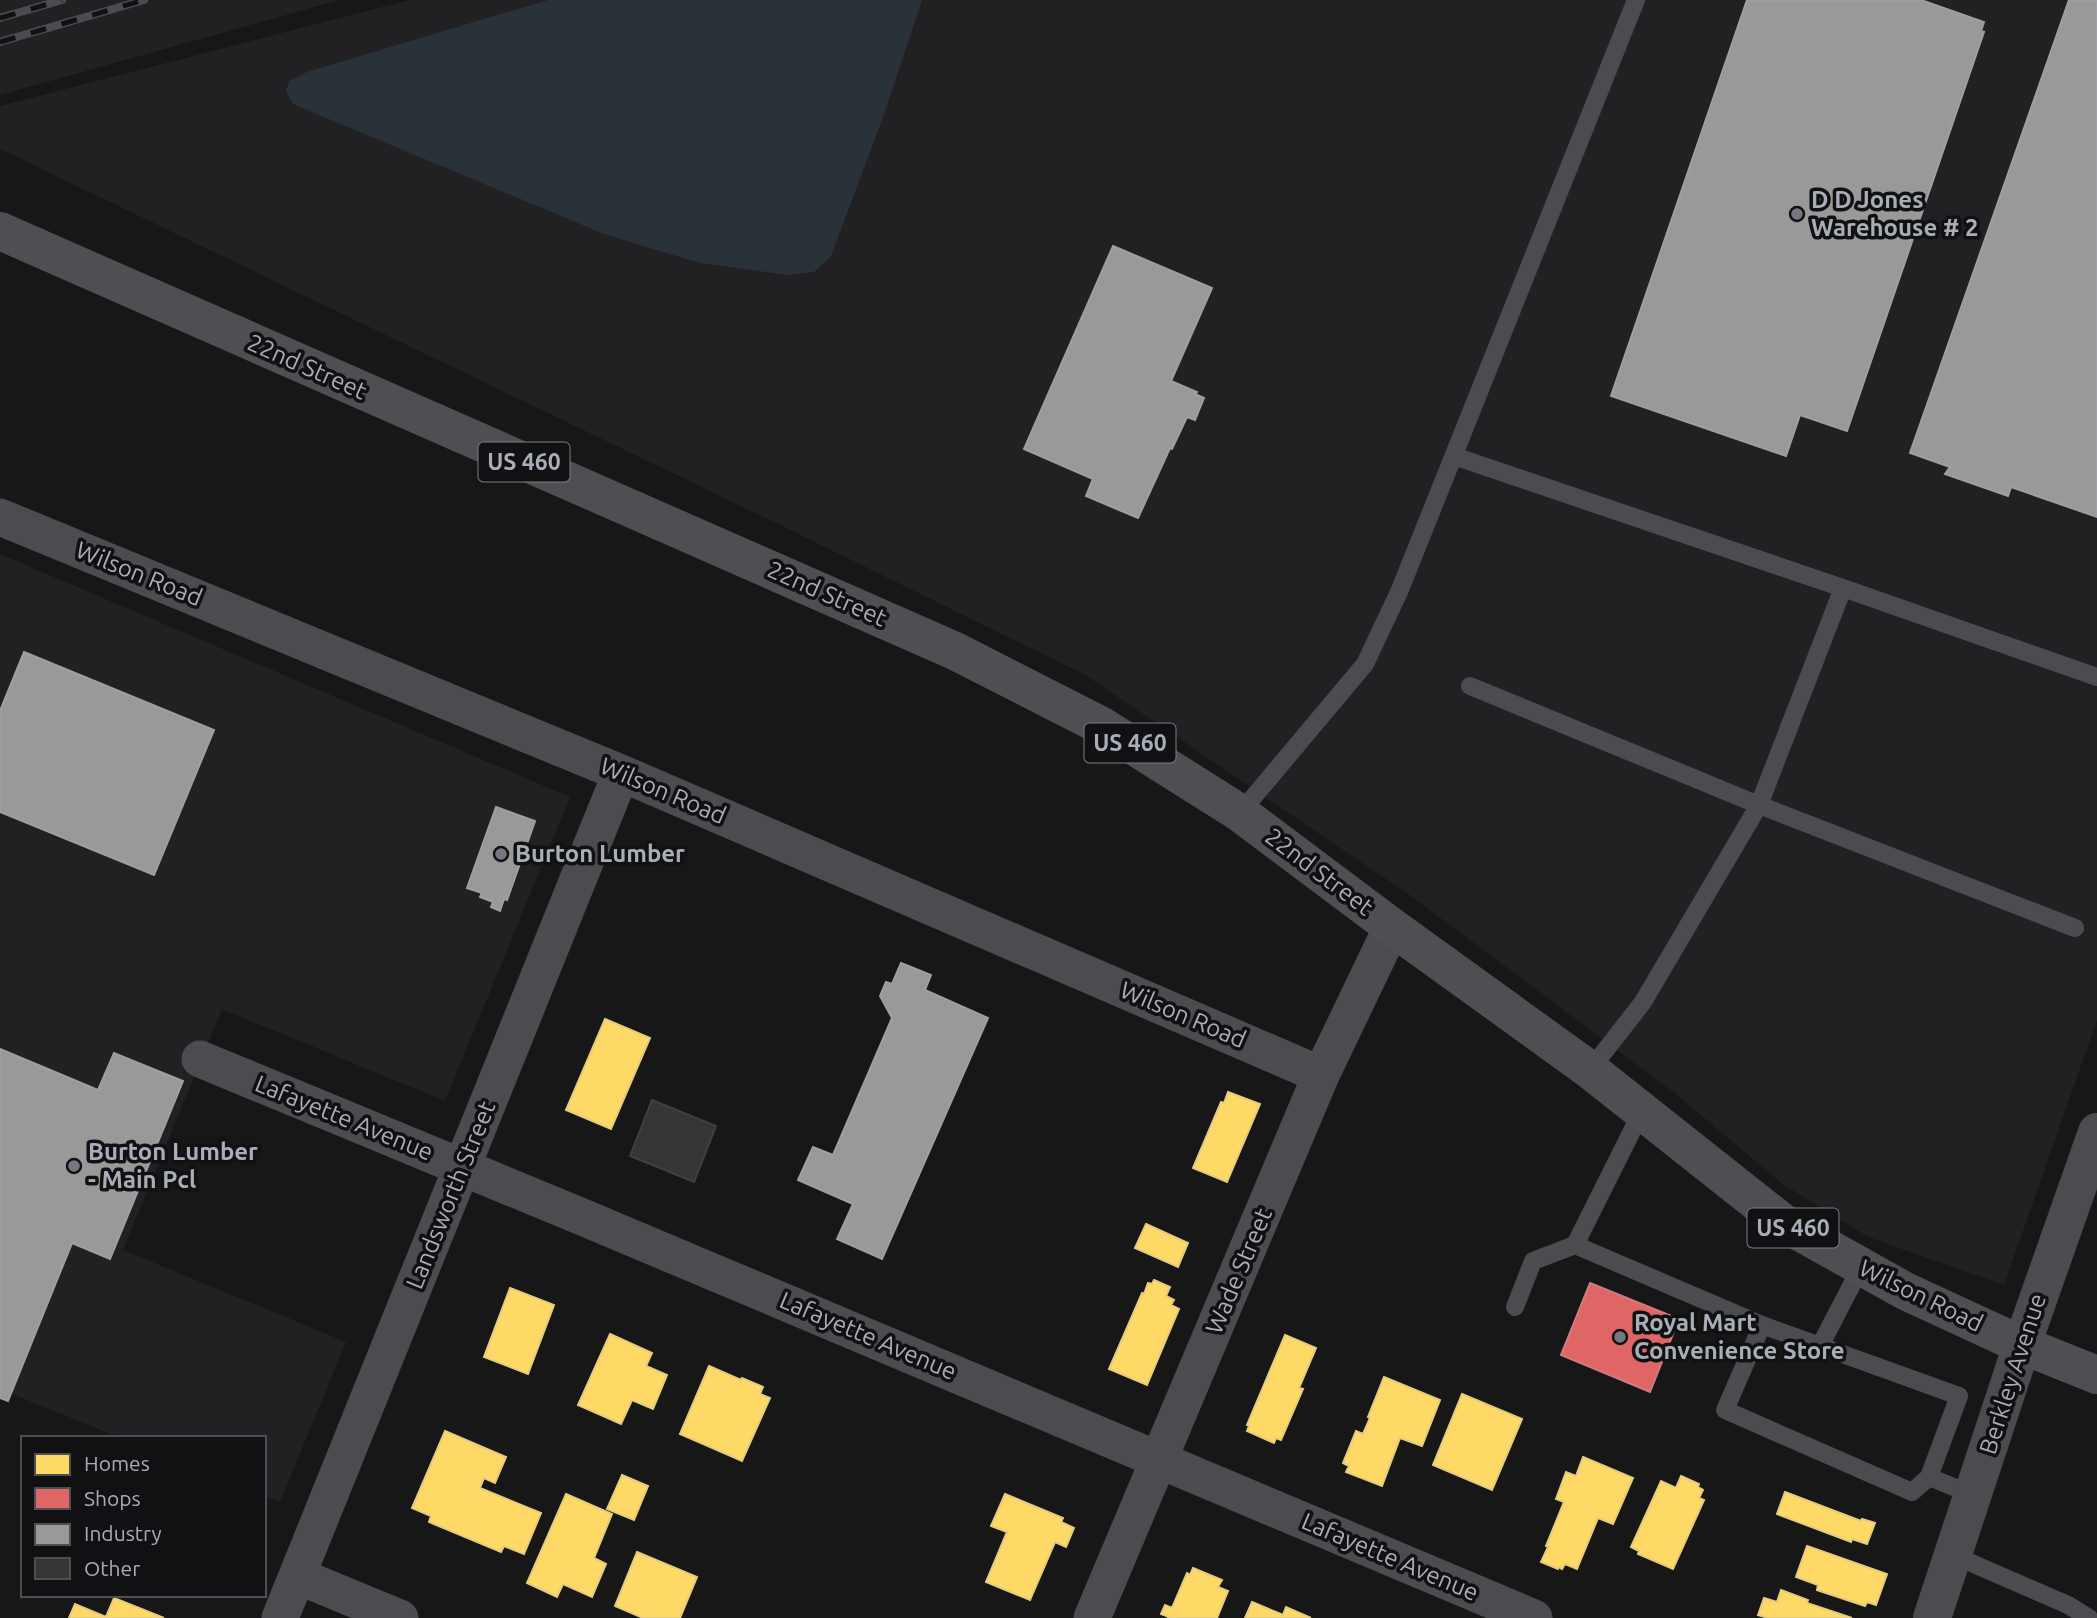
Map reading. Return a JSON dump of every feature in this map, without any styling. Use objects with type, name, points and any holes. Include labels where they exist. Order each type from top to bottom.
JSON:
[{"type":"main road","name":"22nd Street","points":[[16,238],[955,651],[1102,726],[1240,813],[1392,928],[1591,1070]]},
{"type":"main road","name":"Wilson Road","points":[[1591,1070],[1782,1222],[1905,1291],[2022,1345],[2097,1375]]},
{"type":"street","name":"Wilson Road","points":[[0,517],[621,772],[1321,1075]]},
{"type":"street","name":"Landsworth Street","points":[[280,1618],[621,772]]},
{"type":"street","name":"Wade Street","points":[[1092,1618],[1321,1075],[1392,928]]},
{"type":"street","name":"Lafayette Avenue","points":[[200,1059],[1160,1459],[1534,1618]]},
{"type":"street","name":"Berkley Avenue","points":[[1932,1618],[2022,1345],[2090,1177],[2097,1132]]},
{"type":"street","points":[[298,1576],[400,1618]]},
{"type":"lane","points":[[1240,813],[1365,664],[1399,592],[1636,0]]},
{"type":"lane","points":[[1454,456],[2097,677]]},
{"type":"lane","points":[[1591,1070],[1643,1002],[1759,805],[1843,588]]},
{"type":"lane","points":[[1470,686],[1759,805],[2075,928]]},
{"type":"lane","points":[[1515,1307],[1533,1261],[1575,1245],[1642,1111]]},
{"type":"lane","points":[[1575,1245],[1762,1325],[1959,1396],[1929,1477],[1912,1492],[1725,1410],[1762,1325]]},
{"type":"lane","points":[[1820,1346],[1861,1267]]},
{"type":"lane","points":[[1929,1477],[1973,1494]]},
{"type":"lane","points":[[1953,1555],[2068,1605],[2089,1618]]},
{"type":"shaded area","points":[[0,0],[340,0],[0,95]]},
{"type":"shaded area","points":[[409,0],[2097,0],[2097,1020],[2004,1285],[1868,1237],[1784,1185],[1672,1091],[1408,894],[1087,676],[0,149],[0,106]]},
{"type":"shaded area","points":[[548,0],[922,0],[883,117],[831,256],[814,272],[787,275],[700,263],[604,234],[293,104],[286,91],[289,81],[307,72]]},
{"type":"shaded area","points":[[0,554],[570,797],[445,1101],[222,1009],[123,1250],[346,1342],[280,1502],[266,1497],[266,1436],[116,1436],[0,1389]]},
{"type":"building: Homes","points":[[605,1019],[650,1038],[611,1129],[566,1110]]},
{"type":"building: Homes","points":[[1228,1092],[1260,1104],[1227,1182],[1193,1168],[1221,1102],[1224,1103]]},
{"type":"building: Homes","points":[[1146,1224],[1188,1243],[1178,1267],[1135,1248]]},
{"type":"building: Homes","points":[[1154,1280],[1170,1287],[1166,1296],[1174,1300],[1171,1305],[1179,1309],[1147,1385],[1109,1369],[1142,1293],[1144,1294],[1148,1283],[1152,1284]]},
{"type":"building: Homes","points":[[510,1288],[554,1305],[528,1374],[484,1357]]},
{"type":"building: Homes","points":[[610,1334],[652,1353],[646,1366],[667,1375],[653,1409],[632,1400],[621,1424],[578,1405]]},
{"type":"building: Homes","points":[[1285,1335],[1316,1348],[1299,1388],[1303,1389],[1281,1440],[1276,1438],[1274,1443],[1247,1431],[1247,1425]]},
{"type":"building: Homes","points":[[709,1366],[763,1387],[760,1394],[770,1398],[742,1461],[680,1434]]},
{"type":"building: Homes","points":[[1384,1377],[1440,1400],[1422,1446],[1400,1438],[1382,1486],[1346,1472],[1349,1466],[1343,1463],[1356,1431],[1363,1434]]},
{"type":"building: Homes","points":[[1462,1394],[1522,1419],[1492,1490],[1433,1465]]},
{"type":"building: Homes","points":[[445,1431],[506,1457],[495,1483],[484,1478],[480,1488],[541,1513],[524,1554],[504,1546],[501,1552],[429,1522],[431,1516],[412,1508]]},
{"type":"building: Homes","points":[[1583,1457],[1633,1478],[1613,1524],[1598,1518],[1577,1569],[1565,1564],[1562,1569],[1558,1569],[1541,1562],[1564,1502],[1556,1499],[1566,1472],[1576,1476]]},
{"type":"building: Homes","points":[[622,1475],[648,1486],[634,1520],[607,1509]]},
{"type":"building: Homes","points":[[1681,1476],[1699,1484],[1698,1487],[1703,1490],[1699,1498],[1704,1500],[1673,1569],[1638,1554],[1639,1551],[1631,1547],[1661,1481],[1676,1488]]},
{"type":"building: Homes","points":[[1785,1492],[1861,1521],[1862,1519],[1875,1523],[1867,1544],[1852,1539],[1851,1542],[1777,1514]]},
{"type":"building: Homes","points":[[566,1494],[612,1514],[594,1558],[606,1564],[592,1597],[563,1584],[557,1597],[527,1583]]},
{"type":"building: Homes","points":[[1005,1494],[1063,1518],[1061,1522],[1074,1528],[1066,1547],[1055,1542],[1030,1600],[986,1582],[1007,1532],[991,1526]]},
{"type":"building: Homes","points":[[1807,1546],[1887,1574],[1876,1605],[1867,1602],[1865,1606],[1817,1590],[1818,1585],[1796,1577]]},
{"type":"building: Homes","points":[[637,1552],[697,1577],[680,1618],[643,1618],[615,1606]]},
{"type":"building: Homes","points":[[1193,1568],[1222,1580],[1218,1587],[1228,1591],[1217,1618],[1168,1618],[1161,1614],[1165,1605],[1172,1608],[1187,1573],[1190,1575]]},
{"type":"building: Homes","points":[[1781,1590],[1808,1600],[1807,1603],[1852,1618],[1768,1618],[1758,1615],[1764,1598],[1777,1602]]},
{"type":"building: Homes","points":[[114,1598],[164,1618],[69,1618],[75,1604],[106,1617]]},
{"type":"building: Homes","points":[[1252,1602],[1283,1615],[1286,1607],[1311,1618],[1245,1618]]},
{"type":"building: Shops","name":"Royal Mart Convenience Store","points":[[1590,1283],[1679,1319],[1650,1392],[1561,1355]]},
{"type":"building: Industry","name":"D D Jones Warehouse # 2","points":[[1747,0],[1921,0],[1984,22],[1981,31],[1984,32],[1847,431],[1800,415],[1786,456],[1611,396]]},
{"type":"building: Industry","points":[[2069,0],[2097,0],[2097,517],[2011,487],[2008,496],[1945,474],[1950,467],[1910,453]]},
{"type":"building: Industry","points":[[1113,246],[1212,288],[1171,381],[1197,392],[1195,394],[1204,398],[1195,420],[1187,417],[1138,518],[1086,496],[1093,479],[1024,449]]},
{"type":"building: Industry","points":[[24,652],[214,730],[154,875],[0,812],[0,711]]},
{"type":"building: Industry","name":"Burton Lumber","points":[[496,807],[535,821],[507,900],[504,899],[500,911],[491,907],[493,902],[480,897],[482,893],[467,888]]},
{"type":"building: Industry","points":[[901,963],[931,975],[925,990],[988,1018],[882,1259],[837,1239],[853,1204],[798,1180],[813,1147],[833,1155],[892,1018],[880,996],[886,982],[892,984]]},
{"type":"building: Industry","name":"Burton Lumber - Main Pcl","points":[[0,1049],[98,1090],[114,1053],[183,1081],[110,1259],[72,1243],[8,1401],[0,1398]]},
{"type":"building: Other","points":[[652,1100],[716,1126],[694,1182],[630,1156]]},
{"type":"railway","points":[[0,18],[62,0]]},
{"type":"railway","points":[[0,42],[144,0]]},
{"type":"place","name":"D D Jones Warehouse # 2","points":[[1797,214]]},
{"type":"place","name":"Burton Lumber","points":[[501,854]]},
{"type":"place","name":"Burton Lumber - Main Pcl","points":[[74,1166]]},
{"type":"place","name":"Royal Mart Convenience Store","points":[[1620,1337]]}]
